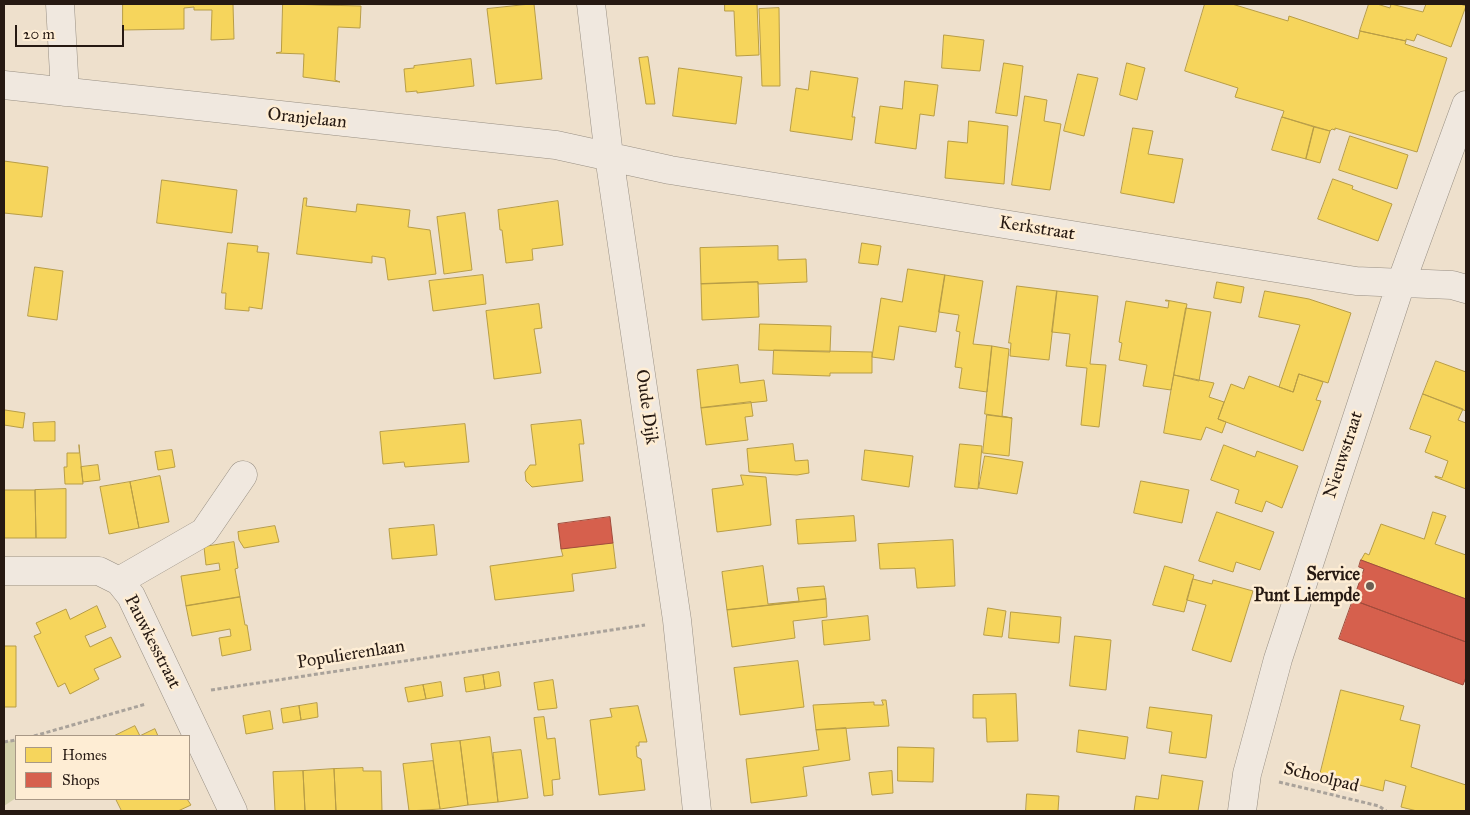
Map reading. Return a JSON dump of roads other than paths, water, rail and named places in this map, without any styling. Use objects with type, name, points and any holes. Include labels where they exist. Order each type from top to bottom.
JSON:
[{"type":"street","points":[[60,4],[65,92]]},
{"type":"street","name":"Oude Dijk","points":[[591,4],[609,156],[677,620],[697,811]]},
{"type":"street","name":"Oranjelaan","points":[[4,85],[556,145],[609,156]]},
{"type":"street","name":"Nieuwstraat","points":[[1242,811],[1247,774],[1278,659],[1401,283],[1466,105]]},
{"type":"street","name":"Kerkstraat","points":[[609,156],[670,170],[1356,281],[1452,285],[1466,289]]},
{"type":"street","points":[[119,581],[204,532],[243,475]]},
{"type":"street","name":"Pauwkesstraat","points":[[4,571],[99,571],[119,581],[131,596],[233,811]]},
{"type":"place","name":"Service Punt Liempde","points":[[1370,586]]}]
